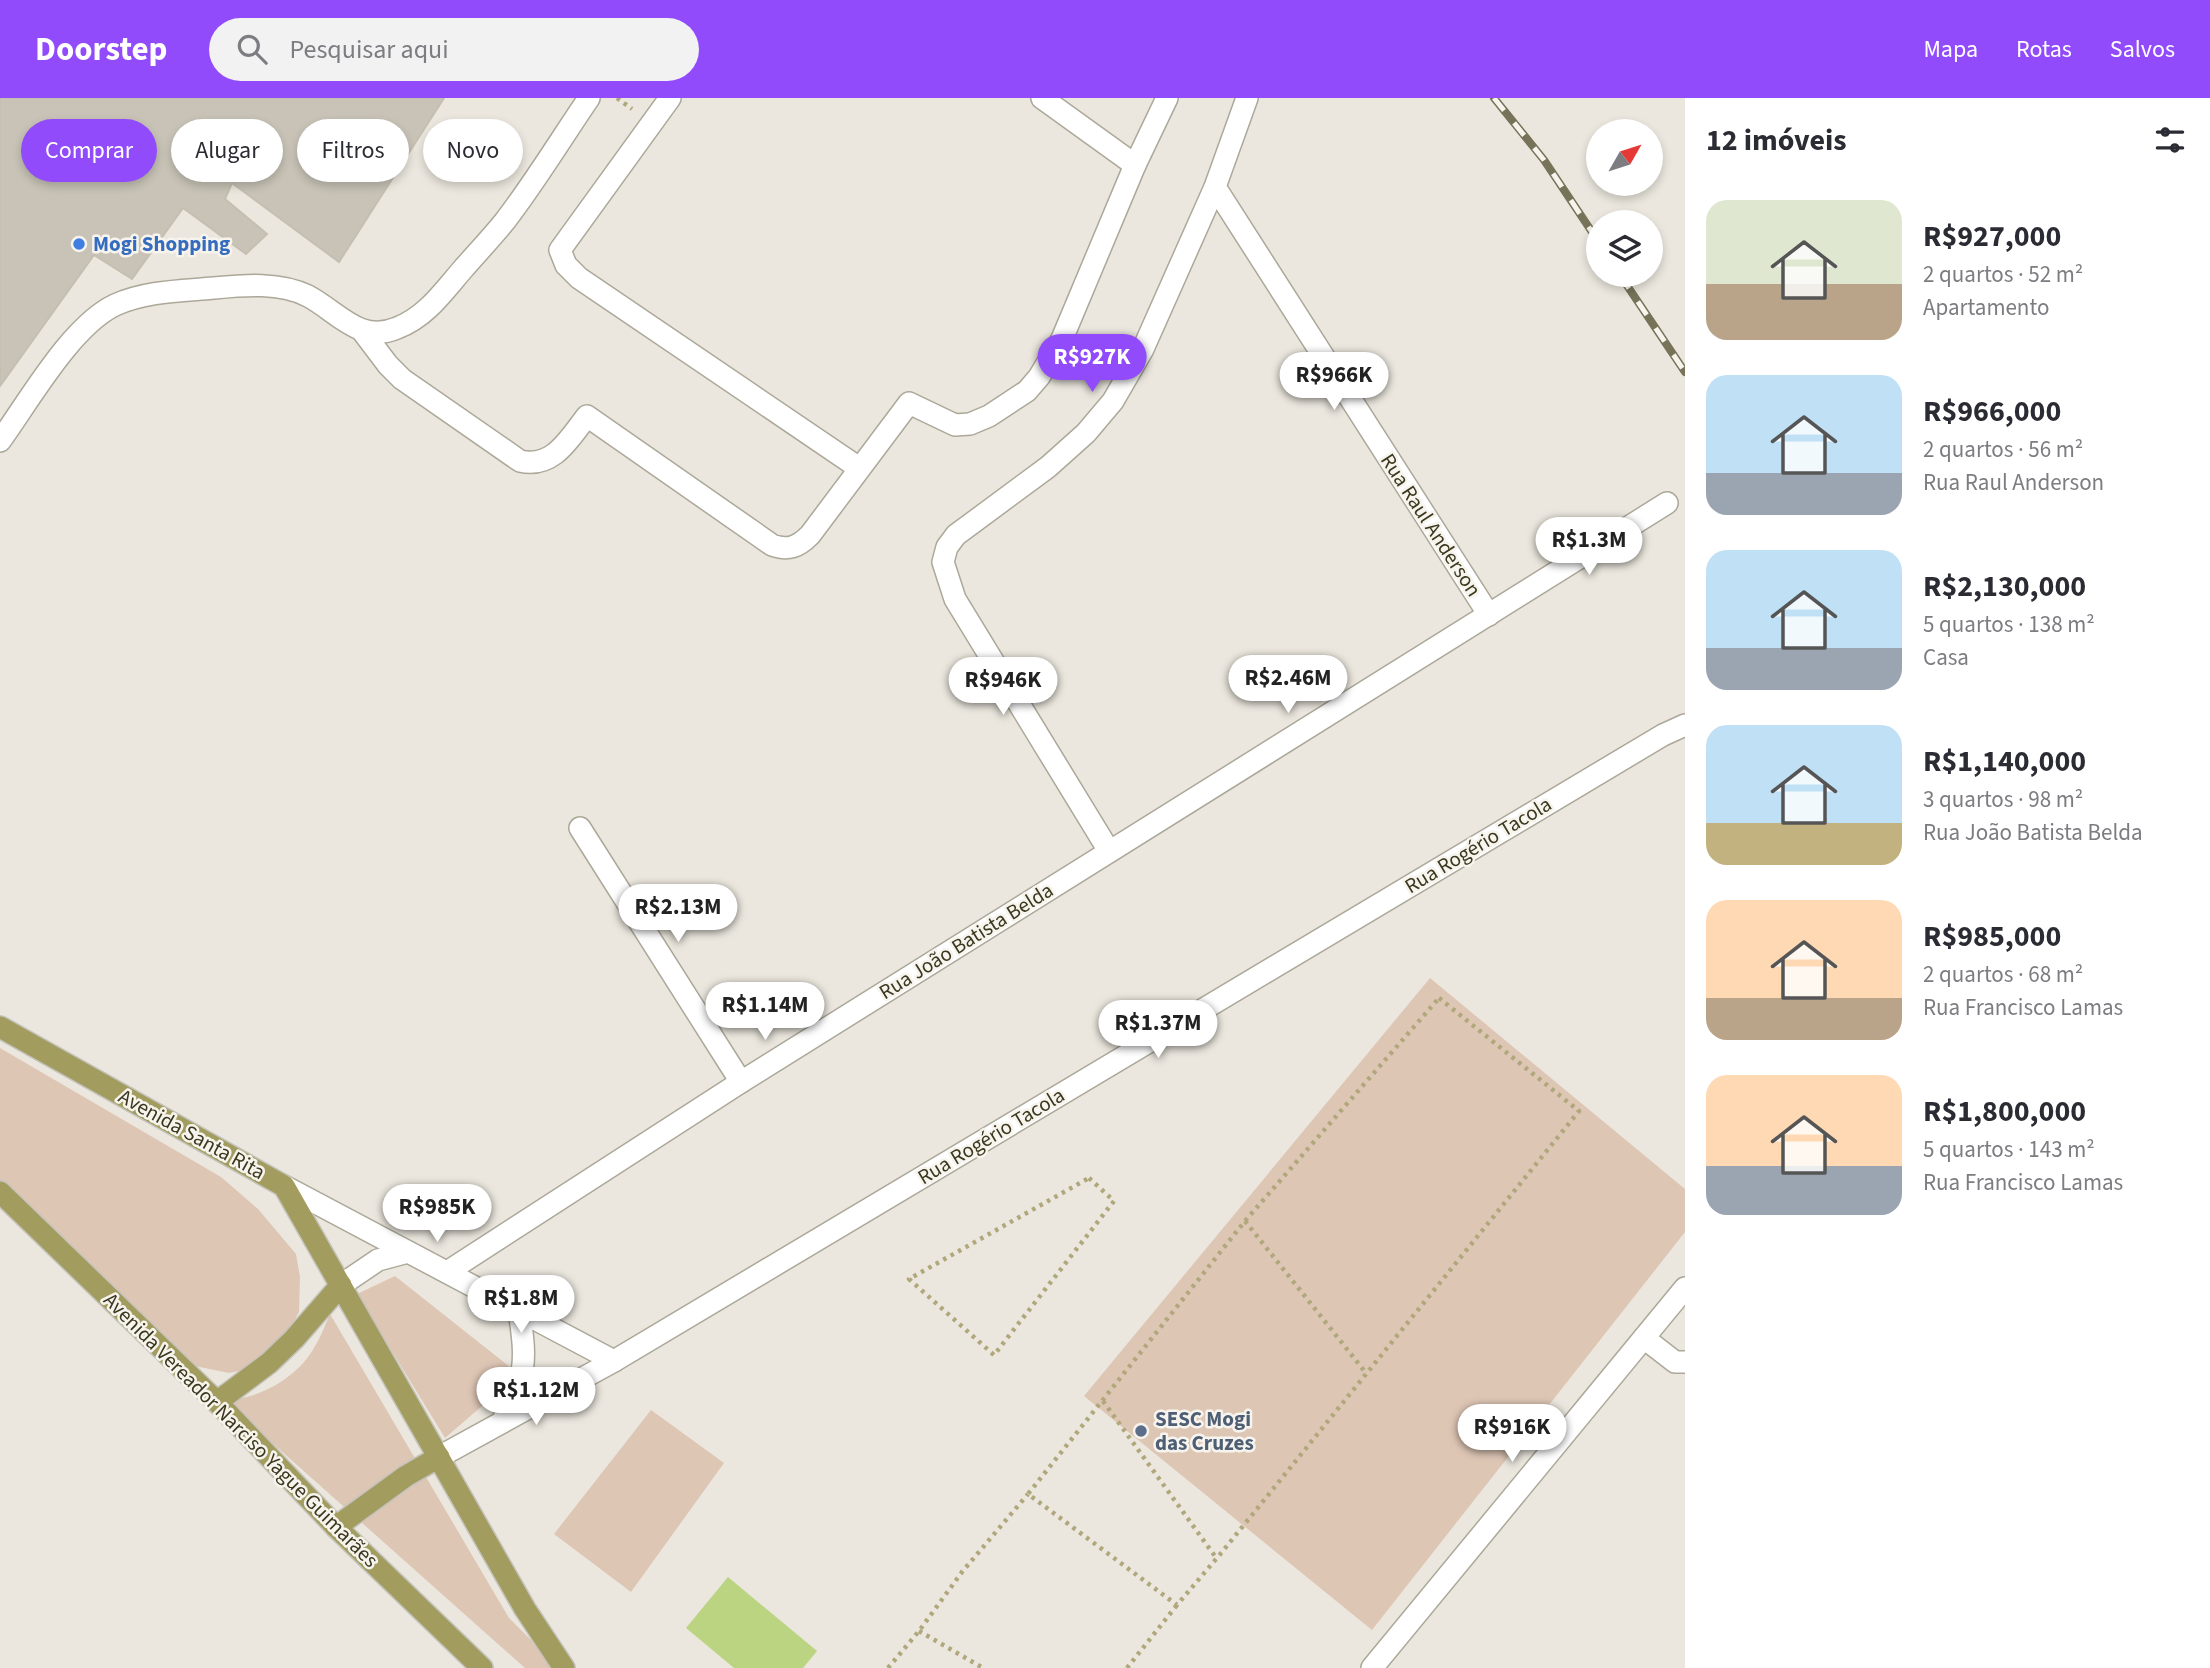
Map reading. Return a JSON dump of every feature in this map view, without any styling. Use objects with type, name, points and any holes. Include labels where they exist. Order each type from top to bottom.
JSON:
[{"type":"main road","name":"Avenida Santa Rita","points":[[0,1027],[284,1186],[341,1285]]},
{"type":"main road","name":"Avenida Vereador Narciso Yague Guimarães","points":[[0,1192],[217,1402],[336,1527],[482,1668]]},
{"type":"main road","points":[[217,1402],[269,1363],[341,1285],[525,1609],[564,1668]]},
{"type":"main road","points":[[336,1527],[406,1476],[439,1457]]},
{"type":"street","points":[[363,332],[383,333],[395,330],[414,321],[430,308],[505,221],[589,98]]},
{"type":"street","points":[[670,98],[560,250],[566,265],[579,278],[859,468]]},
{"type":"street","points":[[1042,98],[1135,165]]},
{"type":"street","points":[[0,442],[74,337],[97,316],[115,305],[147,295],[240,286],[293,289],[363,332],[402,379],[520,461],[543,462],[556,455],[587,416],[772,545],[783,549],[793,548],[810,535],[909,403],[955,425],[970,424],[989,416],[1027,391],[1039,377],[1062,339],[1135,165],[1167,98]]},
{"type":"street","points":[[1109,851],[956,599],[943,562],[947,547],[964,527],[1048,467],[1086,433],[1113,401],[1143,349],[1215,187],[1247,98]]},
{"type":"street","name":"Rua Raul Anderson","points":[[1215,187],[1489,615]]},
{"type":"street","name":"Rua João Batista Belda","points":[[447,1272],[741,1082],[1667,503]]},
{"type":"street","name":"Rua Rogério Tacola","points":[[439,1457],[614,1360],[1663,735],[1685,725]]},
{"type":"street","points":[[580,828],[741,1082]]},
{"type":"street","points":[[284,1186],[614,1360]]},
{"type":"street","points":[[341,1285],[378,1261],[408,1252]]},
{"type":"street","points":[[1372,1668],[1685,1287]]},
{"type":"street","points":[[502,1422],[523,1373],[525,1349],[519,1310]]},
{"type":"street","points":[[1644,1338],[1675,1362],[1685,1362]]},
{"type":"path","points":[[888,1668],[1245,1221],[1439,998],[1579,1111],[1127,1668]]},
{"type":"path","points":[[1089,1178],[1114,1201],[994,1355],[909,1279],[1089,1178]]},
{"type":"path","points":[[1245,1221],[1366,1373]]},
{"type":"path","points":[[1102,1401],[1217,1559]]},
{"type":"path","points":[[1028,1494],[1177,1605]]},
{"type":"path","points":[[919,1631],[983,1668]]},
{"type":"shaded area","points":[[1430,978],[1685,1189],[1685,1232],[1372,1630],[1084,1396]]},
{"type":"shaded area","points":[[0,1048],[221,1177],[258,1209],[296,1254],[300,1277],[299,1312],[277,1352],[250,1369],[229,1373],[185,1364],[0,1181]]},
{"type":"shaded area","points":[[395,1276],[519,1374],[445,1438],[357,1294]]},
{"type":"shaded area","points":[[330,1314],[509,1618],[553,1668],[525,1668],[224,1400],[250,1396],[287,1378],[307,1359]]},
{"type":"shaded area","points":[[651,1410],[724,1463],[631,1592],[554,1534]]},
{"type":"shaded area","points":[[728,1577],[817,1651],[803,1668],[734,1668],[686,1628]]},
{"type":"building","name":"Mogi Shopping","points":[[0,98],[444,98],[431,119],[423,119],[423,131],[409,153],[409,119],[297,119],[297,182],[390,182],[339,262],[232,183],[225,199],[267,234],[246,254],[183,208],[132,279],[94,255],[0,386]]},
{"type":"railway","points":[[1494,98],[1544,160],[1586,223]]},
{"type":"railway","points":[[1628,287],[1685,372]]},
{"type":"place","name":"Mogi Shopping","points":[[79,244]]},
{"type":"place","name":"SESC Mogi das Cruzes","points":[[1141,1431]]}]
